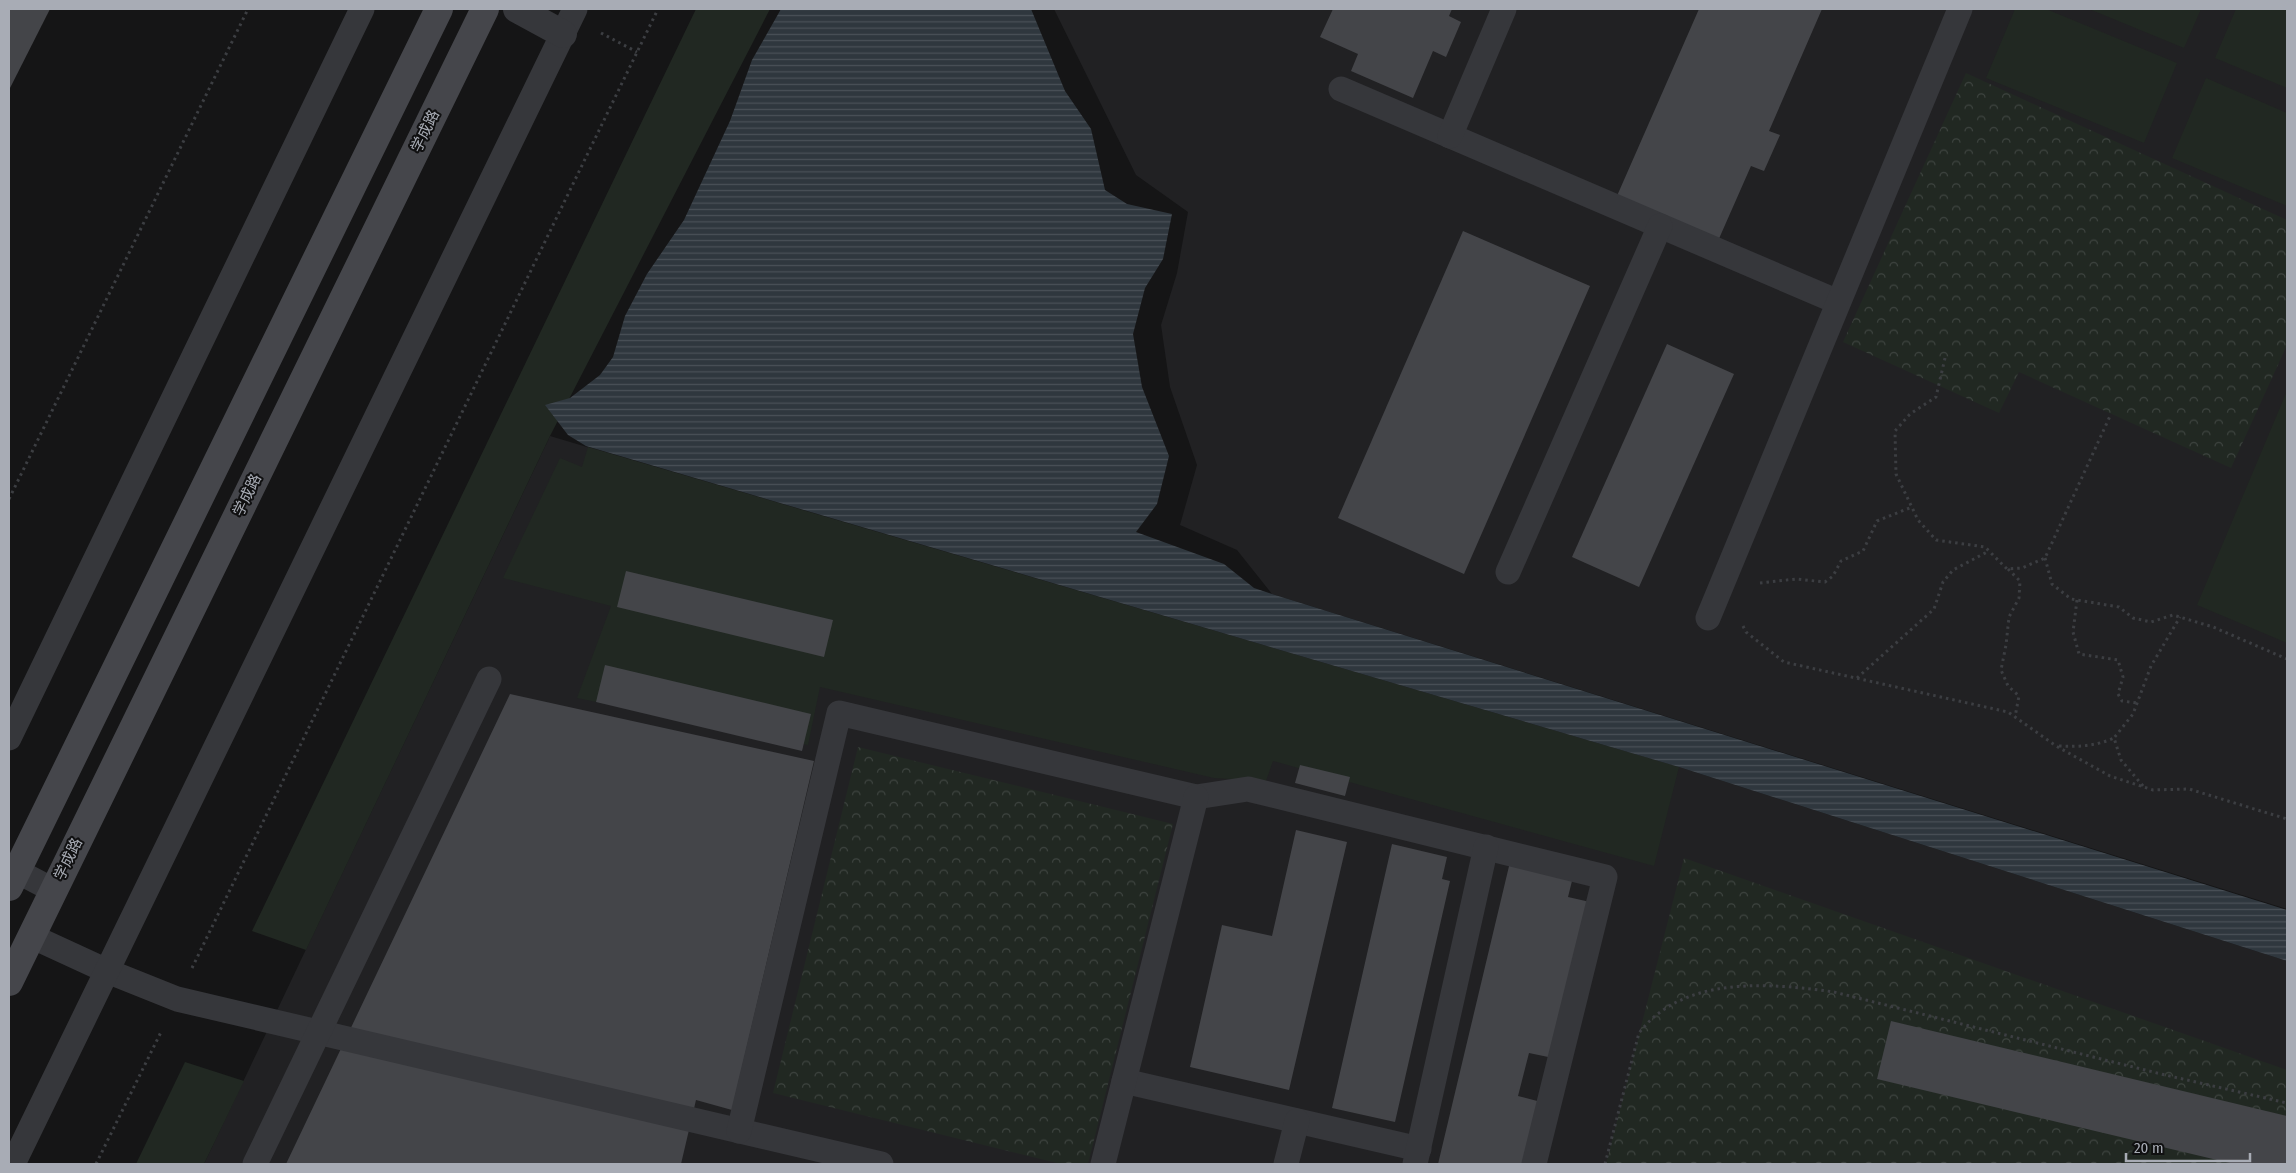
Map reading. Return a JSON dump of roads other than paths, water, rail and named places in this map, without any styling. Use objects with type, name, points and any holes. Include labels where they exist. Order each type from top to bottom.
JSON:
[{"type":"main road","points":[[11,875],[440,9]]},
{"type":"main road","name":"学成路","points":[[9,982],[485,9]]},
{"type":"street","points":[[518,9],[563,34]]},
{"type":"lane","points":[[9,738],[362,9]]},
{"type":"lane","points":[[13,1164],[575,9]]},
{"type":"lane","points":[[1450,136],[1504,9]]},
{"type":"lane","points":[[1708,618],[1960,9]]},
{"type":"lane","points":[[1341,89],[1838,302]]},
{"type":"lane","points":[[1508,572],[1660,226]]},
{"type":"lane","points":[[256,1164],[489,680]]},
{"type":"lane","points":[[739,1131],[839,713],[1196,798],[1248,789],[1605,877],[1534,1164]]},
{"type":"lane","points":[[1103,1164],[1196,798]]},
{"type":"lane","points":[[1124,1080],[1297,1120],[1417,1156],[1486,847]]},
{"type":"lane","points":[[11,875],[53,890]]},
{"type":"lane","points":[[31,936],[107,971],[177,999],[881,1164]]},
{"type":"lane","points":[[1286,1164],[1297,1120]]}]
